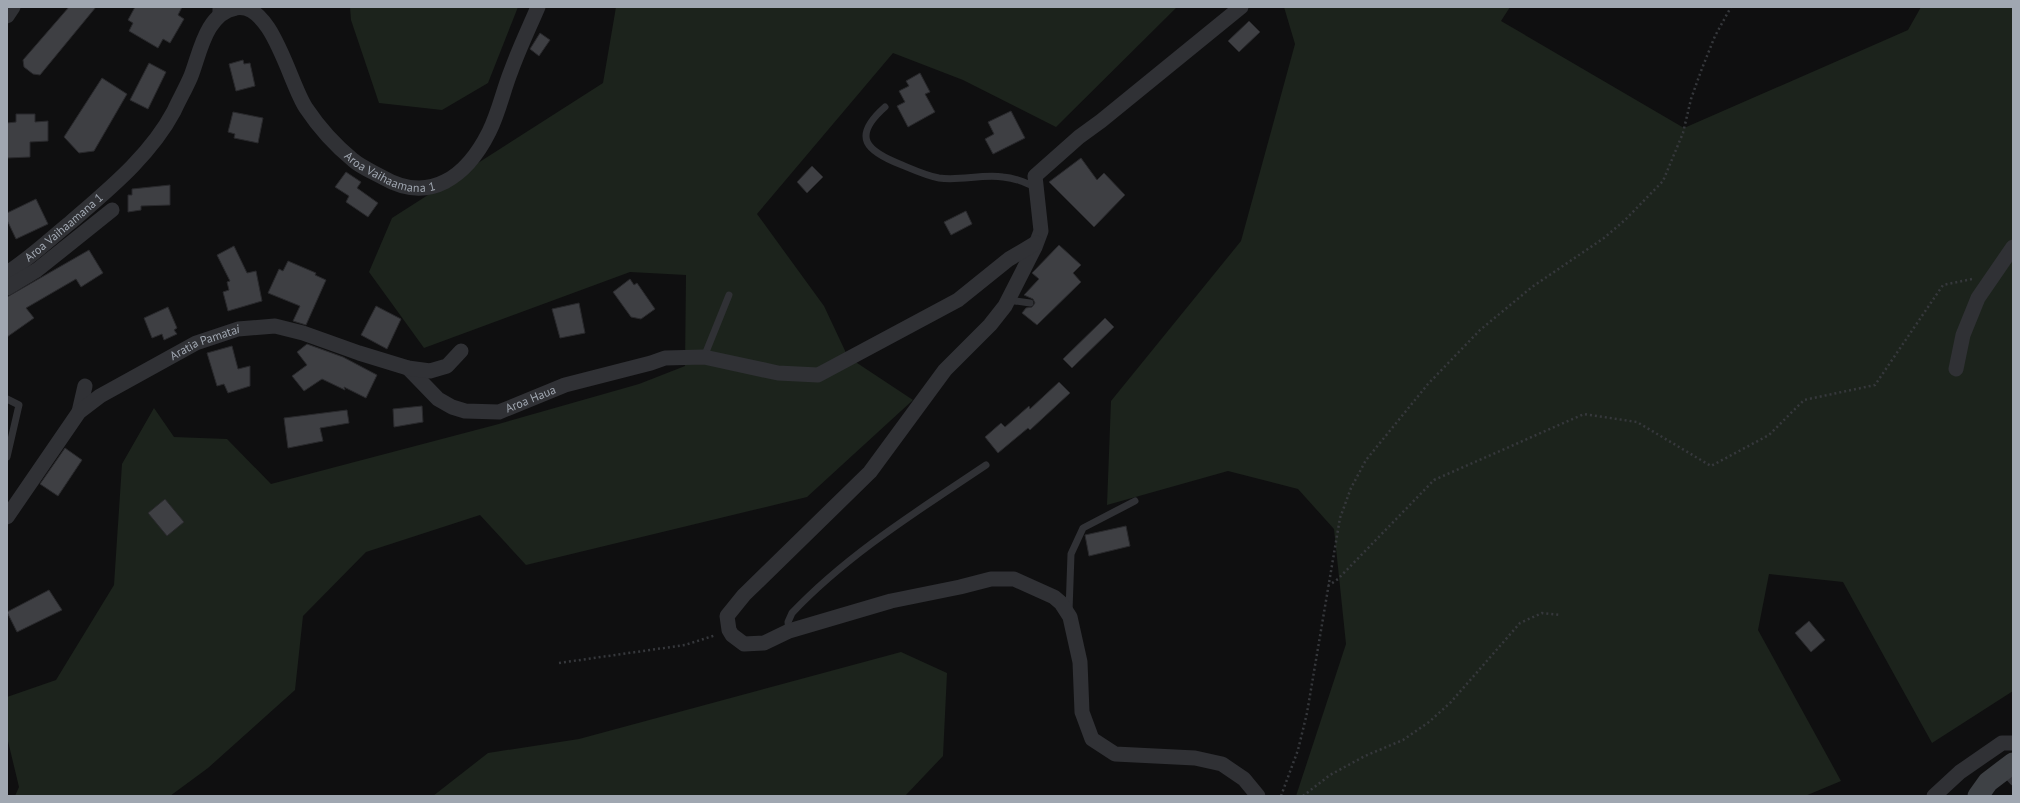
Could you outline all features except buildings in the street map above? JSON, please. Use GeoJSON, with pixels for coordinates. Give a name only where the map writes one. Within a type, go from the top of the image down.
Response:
{"type":"FeatureCollection","features":[{"type":"Feature","properties":{"kind":"main road"},"geometry":{"type":"LineString","coordinates":[[1978,796],[1988,782],[2010,772]]}},
{"type":"Feature","properties":{"kind":"street"},"geometry":{"type":"LineString","coordinates":[[7,16],[13,7]]}},
{"type":"Feature","properties":{"kind":"street","name":"Aroa Vaihaamana 1"},"geometry":{"type":"LineString","coordinates":[[7,273],[35,253],[96,200],[151,146],[172,114],[191,76],[199,48],[216,12],[226,11],[237,7],[249,8],[260,16],[274,38],[305,108],[328,135],[353,160],[395,184],[424,190],[448,182],[469,162],[489,133],[510,72],[538,7]]}},
{"type":"Feature","properties":{"kind":"street"},"geometry":{"type":"LineString","coordinates":[[1241,7],[1045,166],[1035,176],[1041,231],[1008,300],[990,325],[941,375],[870,472],[744,595],[727,616],[729,630],[732,636],[744,644],[764,643],[789,631],[891,601],[991,579],[1014,579],[1039,590],[1061,603],[1069,615],[1080,662],[1082,712],[1092,739],[1115,754],[1195,758],[1222,764],[1244,779],[1258,796]]}},
{"type":"Feature","properties":{"kind":"street","name":"Aroa Vaihaamana 1"},"geometry":{"type":"LineString","coordinates":[[7,288],[37,270],[112,210]]}},
{"type":"Feature","properties":{"kind":"street","name":"Aroa Haua"},"geometry":{"type":"LineString","coordinates":[[408,368],[438,399],[452,407],[465,411],[499,412],[565,385],[665,358],[704,357],[778,373],[818,375],[958,300],[985,280],[1008,259],[1036,243]]}},
{"type":"Feature","properties":{"kind":"street"},"geometry":{"type":"LineString","coordinates":[[1956,369],[1963,335],[1978,298],[2013,247]]}},
{"type":"Feature","properties":{"kind":"street","name":"Aratia Pamatai"},"geometry":{"type":"LineString","coordinates":[[7,517],[79,412],[100,396],[196,343],[238,329],[275,326],[303,333],[359,353],[408,368],[430,371],[447,366],[461,351]]}},
{"type":"Feature","properties":{"kind":"street"},"geometry":{"type":"LineString","coordinates":[[79,412],[86,386]]}},
{"type":"Feature","properties":{"kind":"street"},"geometry":{"type":"LineString","coordinates":[[1934,796],[1960,772],[2002,744],[2013,743]]}},
{"type":"Feature","properties":{"kind":"lane"},"geometry":{"type":"LineString","coordinates":[[885,107],[871,120],[866,129],[866,139],[872,150],[882,157],[921,173],[939,178],[1002,176],[1018,179],[1035,187]]}},
{"type":"Feature","properties":{"kind":"lane"},"geometry":{"type":"LineString","coordinates":[[704,357],[729,295]]}},
{"type":"Feature","properties":{"kind":"lane"},"geometry":{"type":"LineString","coordinates":[[1008,300],[1030,303]]}},
{"type":"Feature","properties":{"kind":"lane"},"geometry":{"type":"LineString","coordinates":[[7,399],[19,406],[7,457]]}},
{"type":"Feature","properties":{"kind":"lane"},"geometry":{"type":"LineString","coordinates":[[789,631],[788,622],[792,613],[834,574],[932,501],[986,465]]}},
{"type":"Feature","properties":{"kind":"lane"},"geometry":{"type":"LineString","coordinates":[[1069,615],[1071,554],[1083,528],[1135,501]]}},
{"type":"Feature","properties":{"kind":"path"},"geometry":{"type":"LineString","coordinates":[[1281,796],[1298,750],[1307,713],[1327,587],[1340,518],[1351,488],[1366,460],[1428,384],[1480,330],[1532,287],[1604,238],[1625,220],[1663,181],[1684,133],[1691,99],[1712,43],[1731,7]]}},
{"type":"Feature","properties":{"kind":"path"},"geometry":{"type":"LineString","coordinates":[[1327,587],[1338,579],[1434,480],[1584,414],[1638,422],[1711,466],[1769,435],[1804,400],[1875,385],[1943,285],[1994,275]]}},
{"type":"Feature","properties":{"kind":"path"},"geometry":{"type":"LineString","coordinates":[[1303,796],[1330,775],[1365,756],[1403,740],[1429,722],[1451,702],[1520,622],[1542,613],[1560,615]]}},
{"type":"Feature","properties":{"kind":"path"},"geometry":{"type":"LineString","coordinates":[[559,662],[685,645],[729,630]]}},
{"type":"Feature","properties":{"kind":"shaded area"},"geometry":{"type":"Polygon","coordinates":[[[350,7],[518,7],[488,83],[442,110],[379,103],[351,20],[350,7]]]}},
{"type":"Feature","properties":{"kind":"shaded area"},"geometry":{"type":"Polygon","coordinates":[[[616,7],[1177,7],[1056,127],[963,80],[893,53],[757,214],[824,306],[848,357],[913,400],[807,497],[526,565],[480,515],[366,552],[303,616],[295,690],[208,768],[170,796],[15,796],[19,787],[7,737],[7,697],[56,680],[114,585],[122,464],[154,408],[174,437],[227,439],[271,484],[495,425],[639,384],[685,366],[686,275],[630,272],[424,348],[369,272],[392,218],[603,83],[616,7]]]}},
{"type":"Feature","properties":{"kind":"shaded area"},"geometry":{"type":"Polygon","coordinates":[[[1284,7],[1510,7],[1501,21],[1684,128],[1908,30],[1921,7],[2013,7],[2013,691],[1932,743],[1843,582],[1769,574],[1758,630],[1841,781],[1805,796],[1296,796],[1346,644],[1334,529],[1298,489],[1228,471],[1107,505],[1111,401],[1241,241],[1295,44],[1284,7]]]}},
{"type":"Feature","properties":{"kind":"shaded area"},"geometry":{"type":"Polygon","coordinates":[[[901,652],[947,673],[943,756],[905,796],[433,796],[488,753],[579,739],[901,652]]]}}]}
